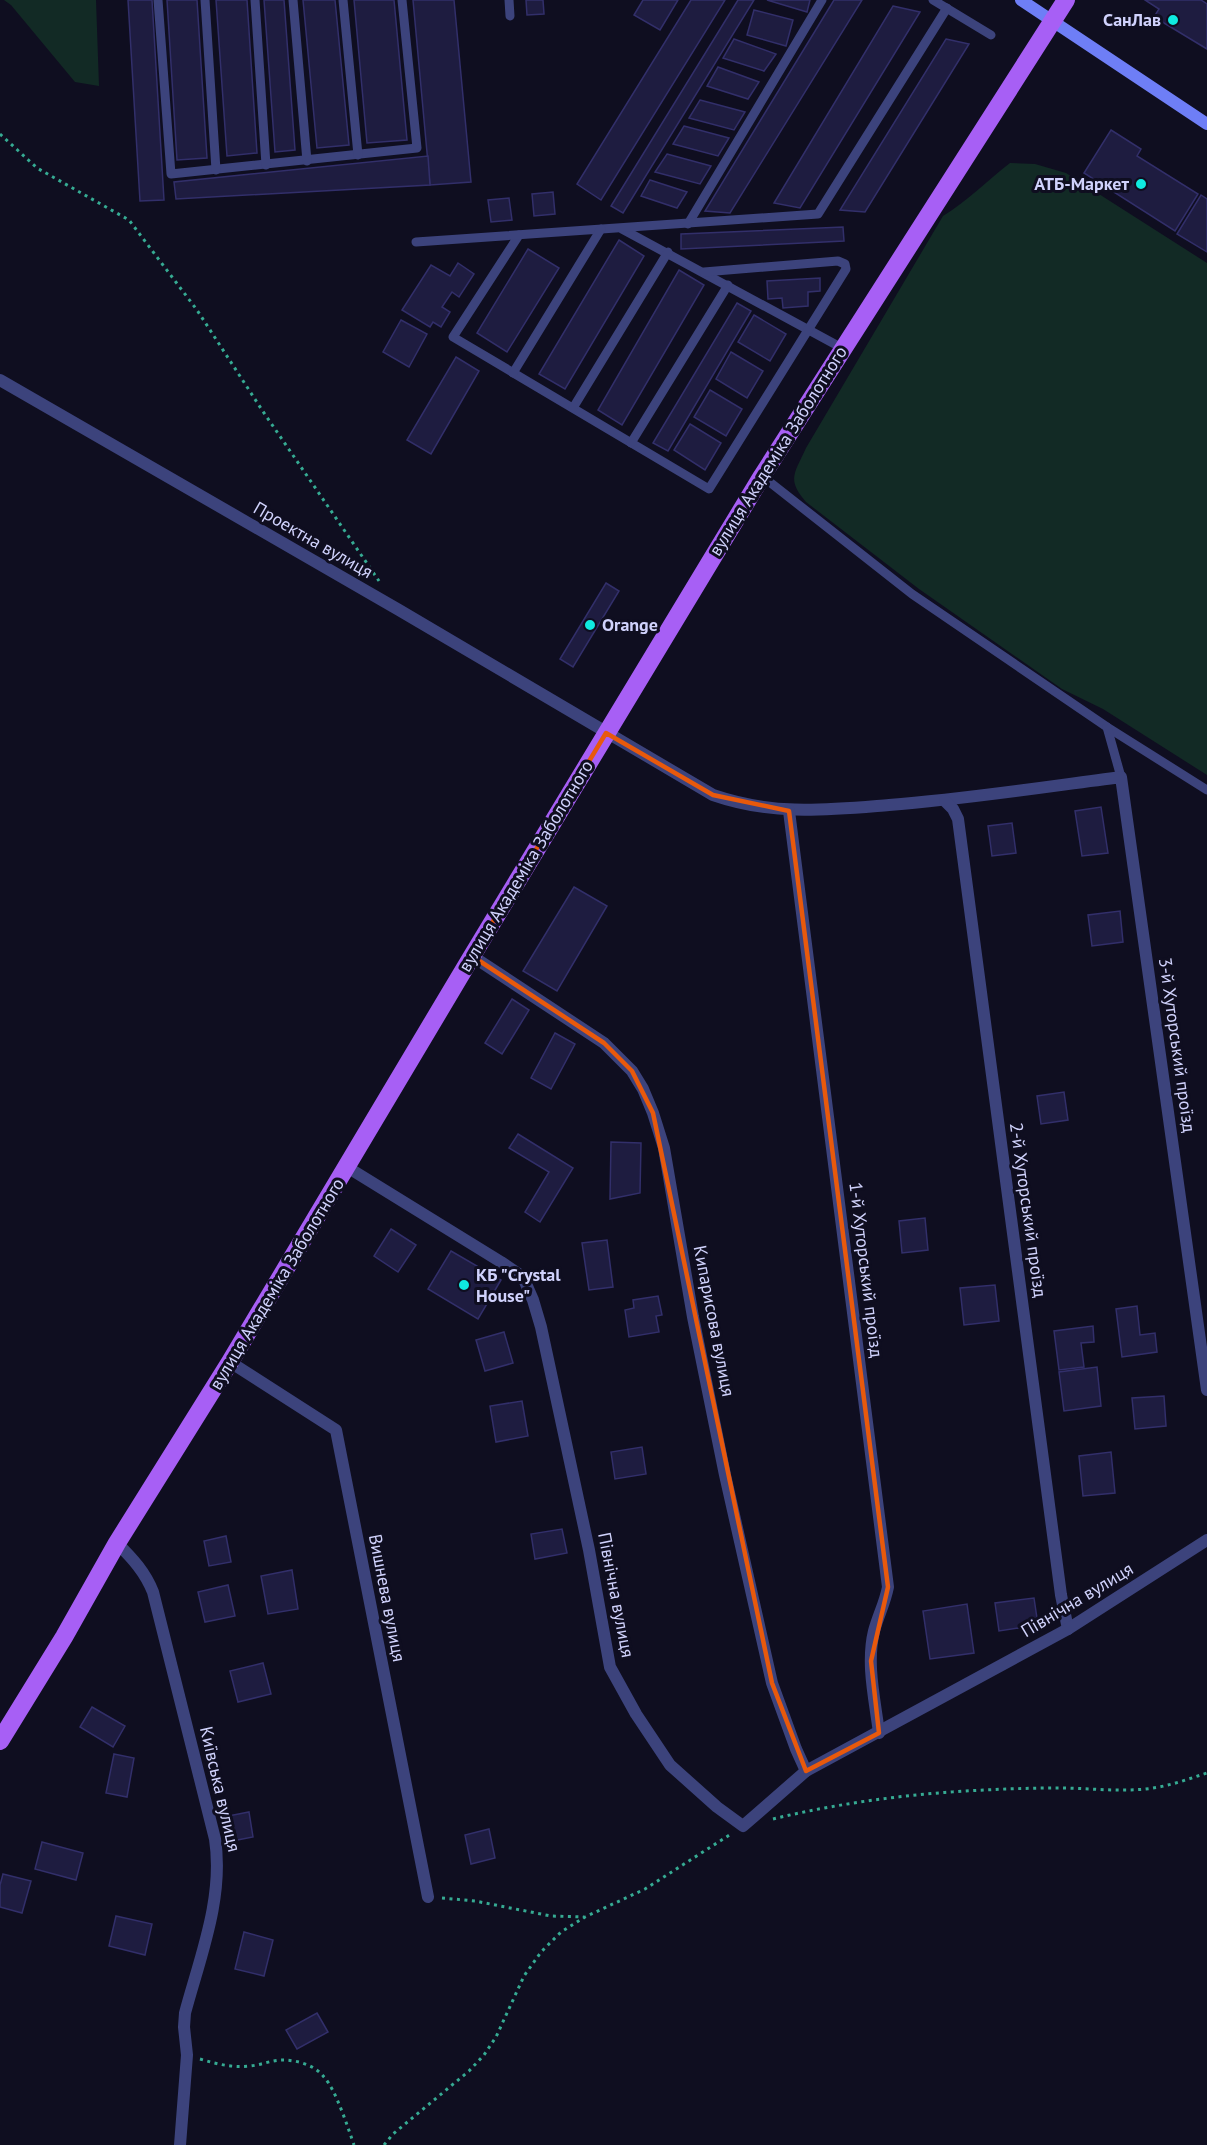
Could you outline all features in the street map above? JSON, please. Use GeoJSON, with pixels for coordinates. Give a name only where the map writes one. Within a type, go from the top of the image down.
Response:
{"type":"FeatureCollection","features":[{"type":"Feature","properties":{"kind":"main road","name":"вулиця Академіка Заболотного"},"geometry":{"type":"LineString","coordinates":[[1,1737],[64,1637],[117,1543],[230,1362],[762,476],[1066,0]]}},
{"type":"Feature","properties":{"kind":"street"},"geometry":{"type":"LineString","coordinates":[[1021,0],[1207,124]]}},
{"type":"Feature","properties":{"kind":"street","name":"Проектна вулиця"},"geometry":{"type":"LineString","coordinates":[[0,380],[389,604],[713,795],[750,806],[789,811],[945,801],[1121,777]]}},
{"type":"Feature","properties":{"kind":"street","name":"3-й Хуторський проїзд"},"geometry":{"type":"LineString","coordinates":[[1121,777],[1207,1389]]}},
{"type":"Feature","properties":{"kind":"street","name":"2-й Хуторський проїзд"},"geometry":{"type":"LineString","coordinates":[[945,801],[953,809],[958,819],[1061,1595],[1068,1629]]}},
{"type":"Feature","properties":{"kind":"street","name":"1-й Хуторський проїзд"},"geometry":{"type":"LineString","coordinates":[[789,811],[888,1587],[885,1603],[874,1632],[871,1661],[879,1733]]}},
{"type":"Feature","properties":{"kind":"street","name":"Кипарисова вулиця"},"geometry":{"type":"LineString","coordinates":[[472,956],[604,1043],[632,1071],[653,1113],[664,1148],[693,1317],[725,1475],[772,1683],[806,1771]]}},
{"type":"Feature","properties":{"kind":"street","name":"Північна вулиця"},"geometry":{"type":"LineString","coordinates":[[347,1167],[523,1277],[541,1327],[589,1550],[610,1667],[636,1714],[670,1765],[717,1807],[743,1826],[806,1771],[1068,1629],[1207,1540]]}},
{"type":"Feature","properties":{"kind":"street","name":"Вишнева вулиця"},"geometry":{"type":"LineString","coordinates":[[230,1362],[336,1430],[428,1897]]}},
{"type":"Feature","properties":{"kind":"street","name":"Київська вулиця"},"geometry":{"type":"LineString","coordinates":[[117,1543],[138,1564],[153,1592],[218,1858],[215,1899],[185,2013],[187,2055],[180,2145]]}},
{"type":"Feature","properties":{"kind":"lane"},"geometry":{"type":"LineString","coordinates":[[158,0],[171,174],[417,148],[402,0]]}},
{"type":"Feature","properties":{"kind":"lane"},"geometry":{"type":"LineString","coordinates":[[205,0],[216,170]]}},
{"type":"Feature","properties":{"kind":"lane"},"geometry":{"type":"LineString","coordinates":[[255,0],[266,165]]}},
{"type":"Feature","properties":{"kind":"lane"},"geometry":{"type":"LineString","coordinates":[[293,0],[307,161]]}},
{"type":"Feature","properties":{"kind":"lane"},"geometry":{"type":"LineString","coordinates":[[344,0],[358,155]]}},
{"type":"Feature","properties":{"kind":"lane"},"geometry":{"type":"LineString","coordinates":[[509,0],[510,16]]}},
{"type":"Feature","properties":{"kind":"lane"},"geometry":{"type":"LineString","coordinates":[[688,224],[822,0]]}},
{"type":"Feature","properties":{"kind":"lane"},"geometry":{"type":"LineString","coordinates":[[933,0],[991,35]]}},
{"type":"Feature","properties":{"kind":"lane"},"geometry":{"type":"LineString","coordinates":[[416,242],[818,214],[947,8]]}},
{"type":"Feature","properties":{"kind":"lane"},"geometry":{"type":"LineString","coordinates":[[621,228],[842,348]]}},
{"type":"Feature","properties":{"kind":"lane"},"geometry":{"type":"LineString","coordinates":[[513,373],[601,229]]}},
{"type":"Feature","properties":{"kind":"lane"},"geometry":{"type":"LineString","coordinates":[[519,235],[453,337],[708,489],[846,267],[843,262],[838,261],[704,272]]}},
{"type":"Feature","properties":{"kind":"lane"},"geometry":{"type":"LineString","coordinates":[[573,408],[668,252]]}},
{"type":"Feature","properties":{"kind":"lane"},"geometry":{"type":"LineString","coordinates":[[631,443],[728,285]]}},
{"type":"Feature","properties":{"kind":"lane"},"geometry":{"type":"LineString","coordinates":[[762,476],[912,594],[1107,727],[1207,790]]}},
{"type":"Feature","properties":{"kind":"lane"},"geometry":{"type":"LineString","coordinates":[[1107,727],[1121,777]]}},
{"type":"Feature","properties":{"kind":"path"},"geometry":{"type":"LineString","coordinates":[[0,134],[37,168],[129,220],[197,310],[379,581]]}},
{"type":"Feature","properties":{"kind":"path"},"geometry":{"type":"LineString","coordinates":[[384,2145],[393,2134],[469,2071],[484,2055],[496,2037],[524,1976],[541,1952],[561,1932],[585,1917],[645,1889],[743,1826],[817,1809],[908,1796],[1049,1788],[1130,1789],[1167,1786],[1207,1773]]}},
{"type":"Feature","properties":{"kind":"path"},"geometry":{"type":"LineString","coordinates":[[428,1897],[475,1900],[550,1916],[585,1917]]}},
{"type":"Feature","properties":{"kind":"path"},"geometry":{"type":"LineString","coordinates":[[187,2055],[231,2066],[250,2066],[282,2060],[300,2062],[314,2068],[325,2077],[346,2120],[354,2145]]}},
{"type":"Feature","properties":{"kind":"highlighted area"},"geometry":{"type":"Polygon","coordinates":[[[606,733],[713,795],[789,811],[888,1587],[871,1661],[879,1733],[806,1771],[772,1683],[653,1113],[632,1071],[604,1043],[472,956],[606,733]]]}},
{"type":"Feature","properties":{"kind":"green space"},"geometry":{"type":"Polygon","coordinates":[[[4,0],[96,0],[99,86],[75,82],[11,5],[4,0]]]}},
{"type":"Feature","properties":{"kind":"green space"},"geometry":{"type":"Polygon","coordinates":[[[1010,163],[1035,164],[1066,173],[1207,263],[1207,775],[1103,709],[1062,689],[919,589],[806,502],[794,481],[796,470],[806,448],[943,216],[1010,163]]]}},
{"type":"Feature","properties":{"kind":"building"},"geometry":{"type":"Polygon","coordinates":[[[128,0],[152,0],[164,200],[140,201],[128,0]]]}},
{"type":"Feature","properties":{"kind":"building"},"geometry":{"type":"Polygon","coordinates":[[[167,0],[197,0],[207,158],[177,160],[167,0]]]}},
{"type":"Feature","properties":{"kind":"building"},"geometry":{"type":"Polygon","coordinates":[[[216,0],[247,0],[257,153],[227,156],[216,0]]]}},
{"type":"Feature","properties":{"kind":"building"},"geometry":{"type":"Polygon","coordinates":[[[264,0],[284,0],[295,150],[275,152],[264,0]]]}},
{"type":"Feature","properties":{"kind":"building"},"geometry":{"type":"Polygon","coordinates":[[[303,0],[335,0],[349,145],[317,148],[303,0]]]}},
{"type":"Feature","properties":{"kind":"building"},"geometry":{"type":"Polygon","coordinates":[[[354,0],[394,0],[407,140],[367,143],[354,0]]]}},
{"type":"Feature","properties":{"kind":"building"},"geometry":{"type":"Polygon","coordinates":[[[413,0],[454,0],[471,182],[430,185],[413,0]]]}},
{"type":"Feature","properties":{"kind":"building"},"geometry":{"type":"Polygon","coordinates":[[[526,0],[543,0],[544,14],[527,15],[526,0]]]}},
{"type":"Feature","properties":{"kind":"building"},"geometry":{"type":"Polygon","coordinates":[[[643,0],[678,0],[660,30],[634,15],[643,0]]]}},
{"type":"Feature","properties":{"kind":"building"},"geometry":{"type":"Polygon","coordinates":[[[691,0],[725,0],[601,200],[577,184],[691,0]]]}},
{"type":"Feature","properties":{"kind":"building"},"geometry":{"type":"Polygon","coordinates":[[[738,0],[754,0],[623,213],[611,206],[738,0]]]}},
{"type":"Feature","properties":{"kind":"building"},"geometry":{"type":"Polygon","coordinates":[[[767,0],[810,0],[807,12],[767,0]]]}},
{"type":"Feature","properties":{"kind":"building"},"geometry":{"type":"Polygon","coordinates":[[[834,0],[862,0],[730,213],[705,211],[834,0]]]}},
{"type":"Feature","properties":{"kind":"building"},"geometry":{"type":"Polygon","coordinates":[[[1145,0],[1201,0],[1207,4],[1207,49],[1154,17],[1159,9],[1145,0]]]}},
{"type":"Feature","properties":{"kind":"building"},"geometry":{"type":"Polygon","coordinates":[[[893,6],[920,12],[800,208],[774,203],[893,6]]]}},
{"type":"Feature","properties":{"kind":"building"},"geometry":{"type":"Polygon","coordinates":[[[754,10],[793,20],[786,46],[747,35],[754,10]]]}},
{"type":"Feature","properties":{"kind":"building"},"geometry":{"type":"Polygon","coordinates":[[[734,39],[776,54],[764,71],[723,58],[734,39]]]}},
{"type":"Feature","properties":{"kind":"building"},"geometry":{"type":"Polygon","coordinates":[[[946,39],[969,44],[865,212],[840,210],[946,39]]]}},
{"type":"Feature","properties":{"kind":"building"},"geometry":{"type":"Polygon","coordinates":[[[718,67],[759,82],[748,99],[707,86],[718,67]]]}},
{"type":"Feature","properties":{"kind":"building"},"geometry":{"type":"Polygon","coordinates":[[[700,100],[745,112],[734,130],[689,118],[700,100]]]}},
{"type":"Feature","properties":{"kind":"building"},"geometry":{"type":"Polygon","coordinates":[[[684,126],[729,138],[718,156],[673,144],[684,126]]]}},
{"type":"Feature","properties":{"kind":"building","name":"АТБ-Маркет"},"geometry":{"type":"Polygon","coordinates":[[[1111,130],[1141,149],[1137,156],[1198,194],[1175,231],[1084,173],[1111,130]]]}},
{"type":"Feature","properties":{"kind":"building"},"geometry":{"type":"Polygon","coordinates":[[[667,154],[711,166],[700,184],[655,172],[667,154]]]}},
{"type":"Feature","properties":{"kind":"building"},"geometry":{"type":"Polygon","coordinates":[[[428,156],[430,185],[176,199],[174,182],[428,156]]]}},
{"type":"Feature","properties":{"kind":"building"},"geometry":{"type":"Polygon","coordinates":[[[650,180],[687,192],[677,208],[641,196],[650,180]]]}},
{"type":"Feature","properties":{"kind":"building"},"geometry":{"type":"Polygon","coordinates":[[[553,192],[555,214],[534,216],[532,194],[553,192]]]}},
{"type":"Feature","properties":{"kind":"building"},"geometry":{"type":"Polygon","coordinates":[[[1201,195],[1207,199],[1207,252],[1177,234],[1201,195]]]}},
{"type":"Feature","properties":{"kind":"building"},"geometry":{"type":"Polygon","coordinates":[[[509,198],[512,220],[491,222],[488,200],[509,198]]]}},
{"type":"Feature","properties":{"kind":"building"},"geometry":{"type":"Polygon","coordinates":[[[843,227],[844,241],[681,249],[681,234],[843,227]]]}},
{"type":"Feature","properties":{"kind":"building"},"geometry":{"type":"Polygon","coordinates":[[[619,240],[644,256],[565,389],[539,374],[619,240]]]}},
{"type":"Feature","properties":{"kind":"building"},"geometry":{"type":"Polygon","coordinates":[[[528,249],[559,268],[507,352],[477,333],[528,249]]]}},
{"type":"Feature","properties":{"kind":"building"},"geometry":{"type":"Polygon","coordinates":[[[458,263],[474,274],[459,297],[452,292],[442,307],[450,312],[441,327],[433,322],[430,327],[402,310],[431,265],[450,276],[458,263]]]}},
{"type":"Feature","properties":{"kind":"building"},"geometry":{"type":"Polygon","coordinates":[[[679,270],[704,285],[622,425],[598,410],[679,270]]]}},
{"type":"Feature","properties":{"kind":"building"},"geometry":{"type":"Polygon","coordinates":[[[820,278],[820,291],[808,292],[808,306],[783,308],[782,298],[768,299],[767,281],[820,278]]]}},
{"type":"Feature","properties":{"kind":"building"},"geometry":{"type":"Polygon","coordinates":[[[737,303],[751,311],[668,451],[653,443],[737,303]]]}},
{"type":"Feature","properties":{"kind":"building"},"geometry":{"type":"Polygon","coordinates":[[[754,315],[786,334],[770,361],[738,342],[754,315]]]}},
{"type":"Feature","properties":{"kind":"building"},"geometry":{"type":"Polygon","coordinates":[[[401,320],[427,334],[409,367],[383,352],[401,320]]]}},
{"type":"Feature","properties":{"kind":"building"},"geometry":{"type":"Polygon","coordinates":[[[731,352],[763,371],[747,398],[716,379],[731,352]]]}},
{"type":"Feature","properties":{"kind":"building"},"geometry":{"type":"Polygon","coordinates":[[[456,357],[479,371],[431,454],[407,440],[456,357]]]}},
{"type":"Feature","properties":{"kind":"building"},"geometry":{"type":"Polygon","coordinates":[[[710,390],[742,409],[726,436],[694,417],[710,390]]]}},
{"type":"Feature","properties":{"kind":"building"},"geometry":{"type":"Polygon","coordinates":[[[690,424],[721,443],[705,470],[674,450],[690,424]]]}},
{"type":"Feature","properties":{"kind":"building","name":"Orange"},"geometry":{"type":"Polygon","coordinates":[[[606,583],[619,591],[573,667],[560,659],[606,583]]]}},
{"type":"Feature","properties":{"kind":"building"},"geometry":{"type":"Polygon","coordinates":[[[1101,807],[1108,853],[1082,856],[1075,811],[1101,807]]]}},
{"type":"Feature","properties":{"kind":"building"},"geometry":{"type":"Polygon","coordinates":[[[1012,823],[1016,853],[992,856],[988,826],[1012,823]]]}},
{"type":"Feature","properties":{"kind":"building"},"geometry":{"type":"Polygon","coordinates":[[[574,887],[607,906],[557,991],[523,971],[574,887]]]}},
{"type":"Feature","properties":{"kind":"building"},"geometry":{"type":"Polygon","coordinates":[[[1120,911],[1123,942],[1092,946],[1088,915],[1120,911]]]}},
{"type":"Feature","properties":{"kind":"building"},"geometry":{"type":"Polygon","coordinates":[[[512,999],[529,1010],[502,1054],[485,1043],[512,999]]]}},
{"type":"Feature","properties":{"kind":"building"},"geometry":{"type":"Polygon","coordinates":[[[555,1033],[575,1044],[551,1089],[531,1078],[555,1033]]]}},
{"type":"Feature","properties":{"kind":"building"},"geometry":{"type":"Polygon","coordinates":[[[1064,1092],[1068,1120],[1041,1124],[1037,1096],[1064,1092]]]}},
{"type":"Feature","properties":{"kind":"building"},"geometry":{"type":"Polygon","coordinates":[[[518,1134],[573,1168],[540,1222],[525,1212],[549,1172],[509,1148],[518,1134]]]}},
{"type":"Feature","properties":{"kind":"building"},"geometry":{"type":"Polygon","coordinates":[[[611,1142],[641,1143],[640,1193],[610,1199],[611,1142]]]}},
{"type":"Feature","properties":{"kind":"building"},"geometry":{"type":"Polygon","coordinates":[[[925,1218],[928,1250],[902,1253],[899,1221],[925,1218]]]}},
{"type":"Feature","properties":{"kind":"building"},"geometry":{"type":"Polygon","coordinates":[[[391,1229],[416,1245],[398,1272],[374,1256],[391,1229]]]}},
{"type":"Feature","properties":{"kind":"building"},"geometry":{"type":"Polygon","coordinates":[[[607,1240],[613,1287],[589,1290],[582,1243],[607,1240]]]}},
{"type":"Feature","properties":{"kind":"building","name":"КБ \"Crystal House\""},"geometry":{"type":"Polygon","coordinates":[[[451,1251],[501,1280],[478,1319],[428,1289],[451,1251]]]}},
{"type":"Feature","properties":{"kind":"building"},"geometry":{"type":"Polygon","coordinates":[[[995,1285],[999,1321],[964,1325],[960,1288],[995,1285]]]}},
{"type":"Feature","properties":{"kind":"building"},"geometry":{"type":"Polygon","coordinates":[[[658,1296],[662,1315],[656,1316],[659,1332],[629,1337],[625,1310],[634,1308],[633,1300],[658,1296]]]}},
{"type":"Feature","properties":{"kind":"building"},"geometry":{"type":"Polygon","coordinates":[[[1137,1306],[1140,1335],[1155,1333],[1157,1352],[1122,1357],[1116,1309],[1137,1306]]]}},
{"type":"Feature","properties":{"kind":"building"},"geometry":{"type":"Polygon","coordinates":[[[1093,1326],[1094,1342],[1081,1343],[1084,1367],[1059,1370],[1054,1331],[1093,1326]]]}},
{"type":"Feature","properties":{"kind":"building"},"geometry":{"type":"Polygon","coordinates":[[[504,1332],[513,1363],[485,1371],[476,1340],[504,1332]]]}},
{"type":"Feature","properties":{"kind":"building"},"geometry":{"type":"Polygon","coordinates":[[[1097,1367],[1101,1406],[1064,1411],[1059,1372],[1097,1367]]]}},
{"type":"Feature","properties":{"kind":"building"},"geometry":{"type":"Polygon","coordinates":[[[1164,1396],[1166,1426],[1135,1429],[1132,1398],[1164,1396]]]}},
{"type":"Feature","properties":{"kind":"building"},"geometry":{"type":"Polygon","coordinates":[[[522,1401],[528,1436],[496,1442],[490,1406],[522,1401]]]}},
{"type":"Feature","properties":{"kind":"building"},"geometry":{"type":"Polygon","coordinates":[[[642,1447],[646,1474],[615,1479],[611,1452],[642,1447]]]}},
{"type":"Feature","properties":{"kind":"building"},"geometry":{"type":"Polygon","coordinates":[[[1111,1452],[1115,1493],[1083,1496],[1079,1456],[1111,1452]]]}},
{"type":"Feature","properties":{"kind":"building"},"geometry":{"type":"Polygon","coordinates":[[[562,1529],[567,1553],[535,1559],[531,1534],[562,1529]]]}},
{"type":"Feature","properties":{"kind":"building"},"geometry":{"type":"Polygon","coordinates":[[[226,1536],[231,1562],[209,1566],[204,1541],[226,1536]]]}},
{"type":"Feature","properties":{"kind":"building"},"geometry":{"type":"Polygon","coordinates":[[[292,1570],[298,1609],[268,1614],[261,1576],[292,1570]]]}},
{"type":"Feature","properties":{"kind":"building"},"geometry":{"type":"Polygon","coordinates":[[[228,1585],[235,1616],[205,1622],[198,1592],[228,1585]]]}},
{"type":"Feature","properties":{"kind":"building"},"geometry":{"type":"Polygon","coordinates":[[[1034,1598],[1038,1625],[999,1631],[995,1603],[1034,1598]]]}},
{"type":"Feature","properties":{"kind":"building"},"geometry":{"type":"Polygon","coordinates":[[[967,1604],[974,1653],[930,1659],[923,1611],[967,1604]]]}},
{"type":"Feature","properties":{"kind":"building"},"geometry":{"type":"Polygon","coordinates":[[[263,1663],[271,1694],[238,1702],[230,1671],[263,1663]]]}},
{"type":"Feature","properties":{"kind":"building"},"geometry":{"type":"Polygon","coordinates":[[[92,1707],[125,1726],[113,1747],[80,1727],[92,1707]]]}},
{"type":"Feature","properties":{"kind":"building"},"geometry":{"type":"Polygon","coordinates":[[[114,1754],[134,1758],[127,1797],[106,1793],[114,1754]]]}},
{"type":"Feature","properties":{"kind":"building"},"geometry":{"type":"Polygon","coordinates":[[[249,1812],[253,1837],[232,1841],[228,1816],[249,1812]]]}},
{"type":"Feature","properties":{"kind":"building"},"geometry":{"type":"Polygon","coordinates":[[[489,1829],[495,1858],[471,1864],[465,1835],[489,1829]]]}},
{"type":"Feature","properties":{"kind":"building"},"geometry":{"type":"Polygon","coordinates":[[[42,1842],[83,1853],[76,1880],[35,1869],[42,1842]]]}},
{"type":"Feature","properties":{"kind":"building"},"geometry":{"type":"Polygon","coordinates":[[[3,1874],[31,1881],[22,1913],[0,1907],[0,1885],[3,1874]]]}},
{"type":"Feature","properties":{"kind":"building"},"geometry":{"type":"Polygon","coordinates":[[[116,1916],[152,1924],[145,1955],[109,1946],[116,1916]]]}},
{"type":"Feature","properties":{"kind":"building"},"geometry":{"type":"Polygon","coordinates":[[[244,1932],[273,1940],[264,1976],[235,1969],[244,1932]]]}},
{"type":"Feature","properties":{"kind":"building"},"geometry":{"type":"Polygon","coordinates":[[[317,2013],[328,2032],[297,2049],[286,2030],[317,2013]]]}},
{"type":"Feature","properties":{"kind":"place","name":"СанЛав"},"geometry":{"type":"Point","coordinates":[1173,20]}},
{"type":"Feature","properties":{"kind":"place","name":"АТБ-Маркет"},"geometry":{"type":"Point","coordinates":[1141,184]}},
{"type":"Feature","properties":{"kind":"place","name":"Orange"},"geometry":{"type":"Point","coordinates":[590,625]}},
{"type":"Feature","properties":{"kind":"place","name":"КБ \"Crystal House\""},"geometry":{"type":"Point","coordinates":[464,1285]}}]}
